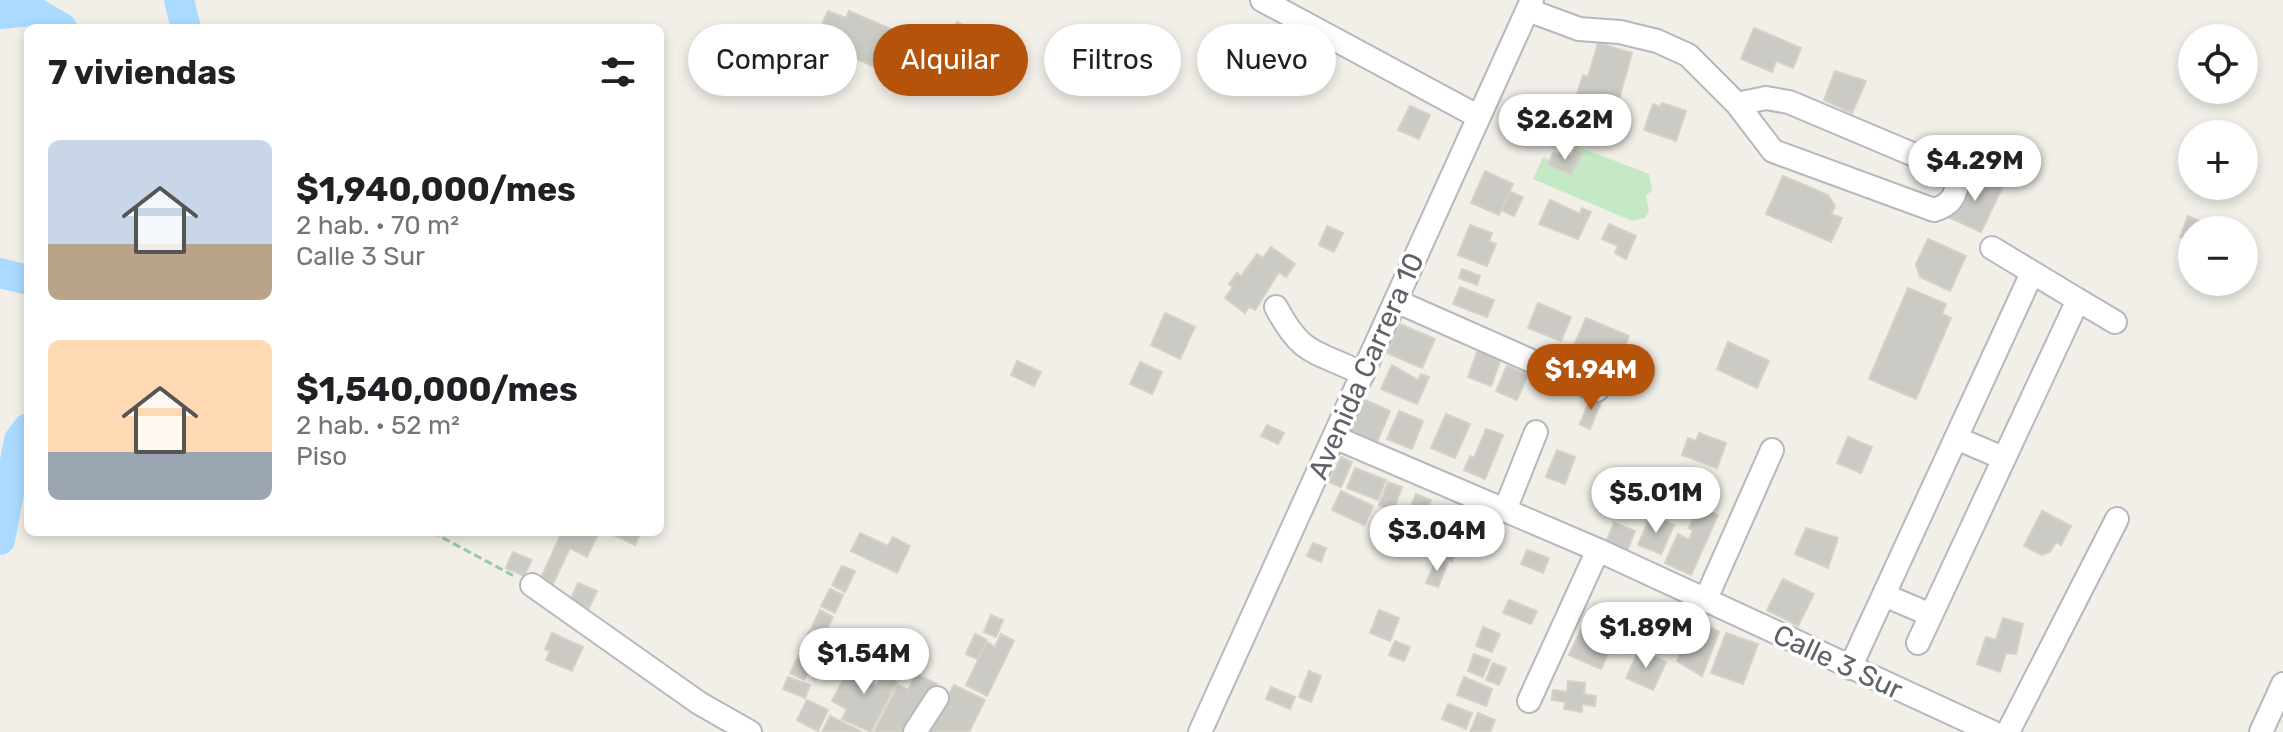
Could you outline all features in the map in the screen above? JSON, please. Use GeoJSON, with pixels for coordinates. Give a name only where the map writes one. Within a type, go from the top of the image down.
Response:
{"type":"FeatureCollection","features":[{"type":"Feature","properties":{"kind":"street"},"geometry":{"type":"LineString","coordinates":[[1262,0],[1479,117]]}},
{"type":"Feature","properties":{"kind":"street"},"geometry":{"type":"LineString","coordinates":[[1530,5],[1579,29],[1620,32],[1657,41],[1688,55],[1737,104],[1773,151],[1934,210],[1947,206],[1955,195],[1958,181],[1950,170],[1789,102],[1766,98],[1737,104]]}},
{"type":"Feature","properties":{"kind":"street","name":"Avenida Carrera 10"},"geometry":{"type":"LineString","coordinates":[[1200,732],[1530,5]]}},
{"type":"Feature","properties":{"kind":"street"},"geometry":{"type":"LineString","coordinates":[[1992,248],[2115,322]]}},
{"type":"Feature","properties":{"kind":"street"},"geometry":{"type":"LineString","coordinates":[[1850,668],[2032,273]]}},
{"type":"Feature","properties":{"kind":"street"},"geometry":{"type":"LineString","coordinates":[[1918,643],[2078,300]]}},
{"type":"Feature","properties":{"kind":"street"},"geometry":{"type":"LineString","coordinates":[[1396,301],[1597,390]]}},
{"type":"Feature","properties":{"kind":"street"},"geometry":{"type":"LineString","coordinates":[[1276,307],[1292,337],[1310,352],[1363,374]]}},
{"type":"Feature","properties":{"kind":"street"},"geometry":{"type":"LineString","coordinates":[[1505,510],[1536,432]]}},
{"type":"Feature","properties":{"kind":"street","name":"Calle 3 Sur"},"geometry":{"type":"LineString","coordinates":[[1334,437],[1598,550],[1992,732]]}},
{"type":"Feature","properties":{"kind":"street"},"geometry":{"type":"LineString","coordinates":[[1956,438],[2003,458]]}},
{"type":"Feature","properties":{"kind":"street"},"geometry":{"type":"LineString","coordinates":[[1705,601],[1772,450]]}},
{"type":"Feature","properties":{"kind":"street"},"geometry":{"type":"LineString","coordinates":[[2008,732],[2117,519]]}},
{"type":"Feature","properties":{"kind":"street"},"geometry":{"type":"LineString","coordinates":[[1529,701],[1598,550]]}},
{"type":"Feature","properties":{"kind":"street"},"geometry":{"type":"LineString","coordinates":[[532,585],[699,703],[750,732]]}},
{"type":"Feature","properties":{"kind":"street"},"geometry":{"type":"LineString","coordinates":[[1884,595],[1931,615]]}},
{"type":"Feature","properties":{"kind":"street"},"geometry":{"type":"LineString","coordinates":[[2261,732],[2283,684]]}},
{"type":"Feature","properties":{"kind":"street"},"geometry":{"type":"LineString","coordinates":[[915,732],[937,698]]}},
{"type":"Feature","properties":{"kind":"path"},"geometry":{"type":"LineString","coordinates":[[440,536],[532,585]]}},
{"type":"Feature","properties":{"kind":"green space"},"geometry":{"type":"Polygon","coordinates":[[[1576,146],[1649,174],[1652,191],[1646,195],[1649,212],[1645,218],[1632,221],[1533,179],[1543,157],[1550,160],[1549,165],[1571,174],[1582,154],[1575,150],[1576,146]]]}},
{"type":"Feature","properties":{"kind":"building"},"geometry":{"type":"Polygon","coordinates":[[[828,11],[846,18],[849,11],[879,24],[873,24],[873,66],[857,59],[857,24],[822,24],[828,11]]]}},
{"type":"Feature","properties":{"kind":"building"},"geometry":{"type":"Polygon","coordinates":[[[1754,28],[1801,48],[1793,68],[1776,61],[1772,72],[1741,59],[1754,28]]]}},
{"type":"Feature","properties":{"kind":"building"},"geometry":{"type":"Polygon","coordinates":[[[1598,43],[1632,53],[1619,99],[1602,94],[1600,101],[1577,94],[1583,75],[1588,77],[1598,43]]]}},
{"type":"Feature","properties":{"kind":"building"},"geometry":{"type":"Polygon","coordinates":[[[1835,71],[1866,81],[1852,113],[1824,100],[1835,71]]]}},
{"type":"Feature","properties":{"kind":"building"},"geometry":{"type":"Polygon","coordinates":[[[1662,103],[1686,111],[1676,141],[1644,130],[1653,104],[1660,107],[1662,103]]]}},
{"type":"Feature","properties":{"kind":"building"},"geometry":{"type":"Polygon","coordinates":[[[1410,106],[1430,115],[1419,139],[1398,130],[1410,106]]]}},
{"type":"Feature","properties":{"kind":"building"},"geometry":{"type":"Polygon","coordinates":[[[1575,150],[1582,153],[1571,174],[1548,165],[1553,153],[1571,156],[1575,150]]]}},
{"type":"Feature","properties":{"kind":"building"},"geometry":{"type":"Polygon","coordinates":[[[2003,164],[2015,169],[2008,183],[1997,178],[2003,164]]]}},
{"type":"Feature","properties":{"kind":"building"},"geometry":{"type":"Polygon","coordinates":[[[1485,171],[1513,184],[1499,215],[1471,203],[1485,171]]]}},
{"type":"Feature","properties":{"kind":"building"},"geometry":{"type":"Polygon","coordinates":[[[1783,176],[1828,195],[1835,206],[1831,214],[1842,218],[1831,242],[1766,214],[1783,176]]]}},
{"type":"Feature","properties":{"kind":"building"},"geometry":{"type":"Polygon","coordinates":[[[1966,177],[1984,185],[1989,180],[2003,186],[1981,232],[1948,217],[1966,177]]]}},
{"type":"Feature","properties":{"kind":"building"},"geometry":{"type":"Polygon","coordinates":[[[1510,192],[1523,197],[1514,216],[1501,210],[1510,192]]]}},
{"type":"Feature","properties":{"kind":"building"},"geometry":{"type":"Polygon","coordinates":[[[1550,200],[1580,214],[1582,208],[1591,212],[1578,239],[1539,224],[1550,200]]]}},
{"type":"Feature","properties":{"kind":"building"},"geometry":{"type":"Polygon","coordinates":[[[1609,224],[1636,236],[1626,259],[1615,253],[1618,246],[1602,239],[1609,224]]]}},
{"type":"Feature","properties":{"kind":"building"},"geometry":{"type":"Polygon","coordinates":[[[1470,225],[1492,233],[1489,241],[1496,244],[1487,266],[1458,255],[1470,225]]]}},
{"type":"Feature","properties":{"kind":"building"},"geometry":{"type":"Polygon","coordinates":[[[1327,226],[1343,233],[1334,252],[1319,245],[1327,226]]]}},
{"type":"Feature","properties":{"kind":"building"},"geometry":{"type":"Polygon","coordinates":[[[1928,239],[1966,256],[1950,291],[1920,277],[1916,264],[1928,239]]]}},
{"type":"Feature","properties":{"kind":"building"},"geometry":{"type":"Polygon","coordinates":[[[1271,247],[1295,264],[1286,277],[1279,272],[1255,310],[1249,306],[1245,313],[1225,298],[1233,287],[1229,284],[1237,273],[1241,276],[1257,254],[1263,258],[1271,247]]]}},
{"type":"Feature","properties":{"kind":"building"},"geometry":{"type":"Polygon","coordinates":[[[1462,269],[1480,276],[1477,285],[1459,278],[1462,269]]]}},
{"type":"Feature","properties":{"kind":"building"},"geometry":{"type":"Polygon","coordinates":[[[1460,287],[1494,300],[1487,317],[1453,304],[1460,287]]]}},
{"type":"Feature","properties":{"kind":"building"},"geometry":{"type":"Polygon","coordinates":[[[1908,288],[1946,304],[1942,314],[1951,318],[1916,399],[1869,379],[1908,288]]]}},
{"type":"Feature","properties":{"kind":"building"},"geometry":{"type":"Polygon","coordinates":[[[1538,303],[1571,317],[1561,341],[1528,328],[1538,303]]]}},
{"type":"Feature","properties":{"kind":"building"},"geometry":{"type":"Polygon","coordinates":[[[1165,313],[1195,327],[1180,359],[1151,345],[1165,313]]]}},
{"type":"Feature","properties":{"kind":"building"},"geometry":{"type":"Polygon","coordinates":[[[1586,318],[1629,336],[1619,361],[1575,343],[1586,318]]]}},
{"type":"Feature","properties":{"kind":"building"},"geometry":{"type":"Polygon","coordinates":[[[1400,324],[1435,339],[1422,368],[1387,353],[1400,324]]]}},
{"type":"Feature","properties":{"kind":"building"},"geometry":{"type":"Polygon","coordinates":[[[1728,342],[1769,361],[1757,388],[1717,369],[1728,342]]]}},
{"type":"Feature","properties":{"kind":"building"},"geometry":{"type":"Polygon","coordinates":[[[1479,347],[1502,356],[1491,386],[1468,377],[1479,347]]]}},
{"type":"Feature","properties":{"kind":"building"},"geometry":{"type":"Polygon","coordinates":[[[1017,361],[1041,372],[1034,386],[1011,375],[1017,361]]]}},
{"type":"Feature","properties":{"kind":"building"},"geometry":{"type":"Polygon","coordinates":[[[1140,362],[1162,372],[1152,394],[1130,384],[1140,362]]]}},
{"type":"Feature","properties":{"kind":"building"},"geometry":{"type":"Polygon","coordinates":[[[1392,365],[1418,380],[1421,374],[1429,377],[1417,404],[1381,389],[1392,365]]]}},
{"type":"Feature","properties":{"kind":"building"},"geometry":{"type":"Polygon","coordinates":[[[1507,366],[1528,375],[1517,400],[1496,391],[1507,366]]]}},
{"type":"Feature","properties":{"kind":"building"},"geometry":{"type":"Polygon","coordinates":[[[1592,395],[1602,399],[1590,429],[1580,424],[1592,395]]]}},
{"type":"Feature","properties":{"kind":"building"},"geometry":{"type":"Polygon","coordinates":[[[1363,399],[1390,411],[1377,442],[1349,431],[1363,399]]]}},
{"type":"Feature","properties":{"kind":"building"},"geometry":{"type":"Polygon","coordinates":[[[1399,411],[1423,421],[1412,449],[1387,439],[1399,411]]]}},
{"type":"Feature","properties":{"kind":"building"},"geometry":{"type":"Polygon","coordinates":[[[1446,414],[1470,424],[1455,458],[1431,448],[1446,414]]]}},
{"type":"Feature","properties":{"kind":"building"},"geometry":{"type":"Polygon","coordinates":[[[1267,425],[1284,433],[1278,444],[1261,436],[1267,425]]]}},
{"type":"Feature","properties":{"kind":"building"},"geometry":{"type":"Polygon","coordinates":[[[1486,429],[1503,435],[1485,479],[1464,470],[1470,456],[1474,458],[1486,429]]]}},
{"type":"Feature","properties":{"kind":"building"},"geometry":{"type":"Polygon","coordinates":[[[1699,433],[1726,443],[1717,468],[1682,455],[1688,438],[1696,441],[1699,433]]]}},
{"type":"Feature","properties":{"kind":"building"},"geometry":{"type":"Polygon","coordinates":[[[1848,437],[1872,447],[1861,473],[1837,463],[1848,437]]]}},
{"type":"Feature","properties":{"kind":"building"},"geometry":{"type":"Polygon","coordinates":[[[1557,450],[1575,457],[1565,484],[1546,477],[1557,450]]]}},
{"type":"Feature","properties":{"kind":"building"},"geometry":{"type":"Polygon","coordinates":[[[1341,457],[1352,462],[1341,487],[1329,482],[1341,457]]]}},
{"type":"Feature","properties":{"kind":"building"},"geometry":{"type":"Polygon","coordinates":[[[1355,468],[1386,480],[1378,500],[1347,488],[1355,468]]]}},
{"type":"Feature","properties":{"kind":"building"},"geometry":{"type":"Polygon","coordinates":[[[1388,482],[1402,487],[1393,511],[1379,505],[1388,482]]]}},
{"type":"Feature","properties":{"kind":"building"},"geometry":{"type":"Polygon","coordinates":[[[1341,491],[1373,506],[1364,525],[1332,510],[1341,491]]]}},
{"type":"Feature","properties":{"kind":"building"},"geometry":{"type":"Polygon","coordinates":[[[1416,494],[1431,500],[1417,535],[1402,529],[1416,494]]]}},
{"type":"Feature","properties":{"kind":"building"},"geometry":{"type":"Polygon","coordinates":[[[1699,506],[1718,515],[1691,575],[1665,563],[1678,534],[1689,540],[1693,530],[1689,528],[1699,506]]]}},
{"type":"Feature","properties":{"kind":"building"},"geometry":{"type":"Polygon","coordinates":[[[2042,511],[2071,526],[2061,545],[2056,542],[2050,552],[2042,555],[2024,546],[2042,511]]]}},
{"type":"Feature","properties":{"kind":"building"},"geometry":{"type":"Polygon","coordinates":[[[1651,515],[1674,525],[1661,554],[1638,545],[1651,515]]]}},
{"type":"Feature","properties":{"kind":"building"},"geometry":{"type":"Polygon","coordinates":[[[1453,518],[1467,524],[1452,562],[1437,556],[1453,518]]]}},
{"type":"Feature","properties":{"kind":"building"},"geometry":{"type":"Polygon","coordinates":[[[1614,523],[1635,531],[1627,551],[1606,542],[1614,523]]]}},
{"type":"Feature","properties":{"kind":"building"},"geometry":{"type":"Polygon","coordinates":[[[1806,528],[1838,538],[1828,568],[1795,554],[1806,528]]]}},
{"type":"Feature","properties":{"kind":"building"},"geometry":{"type":"Polygon","coordinates":[[[860,533],[888,546],[893,537],[910,546],[897,573],[851,551],[860,533]]]}},
{"type":"Feature","properties":{"kind":"building"},"geometry":{"type":"Polygon","coordinates":[[[560,536],[597,536],[587,557],[570,548],[551,588],[539,582],[560,536]]]}},
{"type":"Feature","properties":{"kind":"building"},"geometry":{"type":"Polygon","coordinates":[[[616,536],[639,536],[635,545],[616,536]]]}},
{"type":"Feature","properties":{"kind":"building"},"geometry":{"type":"Polygon","coordinates":[[[1313,543],[1326,548],[1321,562],[1307,556],[1313,543]]]}},
{"type":"Feature","properties":{"kind":"building"},"geometry":{"type":"Polygon","coordinates":[[[1527,550],[1549,558],[1543,573],[1521,564],[1527,550]]]}},
{"type":"Feature","properties":{"kind":"building"},"geometry":{"type":"Polygon","coordinates":[[[513,552],[532,560],[524,576],[506,568],[513,552]]]}},
{"type":"Feature","properties":{"kind":"building"},"geometry":{"type":"Polygon","coordinates":[[[1437,558],[1448,562],[1438,587],[1426,583],[1437,558]]]}},
{"type":"Feature","properties":{"kind":"building"},"geometry":{"type":"Polygon","coordinates":[[[842,566],[855,571],[845,592],[832,585],[842,566]]]}},
{"type":"Feature","properties":{"kind":"building"},"geometry":{"type":"Polygon","coordinates":[[[1783,579],[1814,594],[1798,626],[1767,610],[1783,579]]]}},
{"type":"Feature","properties":{"kind":"building"},"geometry":{"type":"Polygon","coordinates":[[[578,583],[597,591],[589,608],[570,601],[578,583]]]}},
{"type":"Feature","properties":{"kind":"building"},"geometry":{"type":"Polygon","coordinates":[[[830,589],[843,595],[835,613],[821,606],[830,589]]]}},
{"type":"Feature","properties":{"kind":"building"},"geometry":{"type":"Polygon","coordinates":[[[1509,600],[1537,611],[1531,624],[1503,613],[1509,600]]]}},
{"type":"Feature","properties":{"kind":"building"},"geometry":{"type":"Polygon","coordinates":[[[820,610],[833,617],[824,635],[811,629],[820,610]]]}},
{"type":"Feature","properties":{"kind":"building"},"geometry":{"type":"Polygon","coordinates":[[[1379,610],[1399,618],[1390,641],[1370,633],[1379,610]]]}},
{"type":"Feature","properties":{"kind":"building"},"geometry":{"type":"Polygon","coordinates":[[[991,615],[1003,620],[996,637],[984,632],[991,615]]]}},
{"type":"Feature","properties":{"kind":"building"},"geometry":{"type":"Polygon","coordinates":[[[2003,618],[2023,624],[2016,654],[2006,653],[2000,672],[1977,664],[1986,637],[1996,640],[2003,618]]]}},
{"type":"Feature","properties":{"kind":"building"},"geometry":{"type":"Polygon","coordinates":[[[1697,620],[1719,632],[1702,676],[1677,661],[1697,620]]]}},
{"type":"Feature","properties":{"kind":"building"},"geometry":{"type":"Polygon","coordinates":[[[1588,626],[1615,638],[1601,669],[1569,655],[1581,630],[1586,632],[1588,626]]]}},
{"type":"Feature","properties":{"kind":"building"},"geometry":{"type":"Polygon","coordinates":[[[1483,627],[1500,634],[1492,652],[1476,646],[1483,627]]]}},
{"type":"Feature","properties":{"kind":"building"},"geometry":{"type":"Polygon","coordinates":[[[809,631],[823,638],[813,657],[800,651],[809,631]]]}},
{"type":"Feature","properties":{"kind":"building"},"geometry":{"type":"Polygon","coordinates":[[[552,633],[583,647],[572,671],[546,660],[550,651],[545,649],[552,633]]]}},
{"type":"Feature","properties":{"kind":"building"},"geometry":{"type":"Polygon","coordinates":[[[1726,633],[1758,644],[1743,684],[1711,673],[1726,633]]]}},
{"type":"Feature","properties":{"kind":"building"},"geometry":{"type":"Polygon","coordinates":[[[975,634],[987,640],[977,659],[966,654],[975,634]]]}},
{"type":"Feature","properties":{"kind":"building"},"geometry":{"type":"Polygon","coordinates":[[[1001,634],[1014,641],[987,696],[966,685],[987,642],[995,647],[1001,634]]]}},
{"type":"Feature","properties":{"kind":"building"},"geometry":{"type":"Polygon","coordinates":[[[1395,641],[1410,647],[1404,661],[1389,655],[1395,641]]]}},
{"type":"Feature","properties":{"kind":"building"},"geometry":{"type":"Polygon","coordinates":[[[1639,650],[1666,662],[1653,690],[1626,678],[1639,650]]]}},
{"type":"Feature","properties":{"kind":"building"},"geometry":{"type":"Polygon","coordinates":[[[1474,654],[1490,660],[1483,677],[1468,671],[1474,654]]]}},
{"type":"Feature","properties":{"kind":"building"},"geometry":{"type":"Polygon","coordinates":[[[799,655],[813,661],[804,680],[790,673],[799,655]]]}},
{"type":"Feature","properties":{"kind":"building"},"geometry":{"type":"Polygon","coordinates":[[[863,661],[879,669],[872,683],[877,686],[881,678],[887,681],[889,677],[897,682],[871,732],[842,719],[847,709],[832,701],[851,665],[859,669],[863,661]]]}},
{"type":"Feature","properties":{"kind":"building"},"geometry":{"type":"Polygon","coordinates":[[[1493,663],[1506,668],[1499,685],[1486,680],[1493,663]]]}},
{"type":"Feature","properties":{"kind":"building"},"geometry":{"type":"Polygon","coordinates":[[[1309,671],[1321,676],[1311,702],[1299,697],[1309,671]]]}},
{"type":"Feature","properties":{"kind":"building"},"geometry":{"type":"Polygon","coordinates":[[[916,674],[937,684],[910,732],[874,732],[898,685],[908,690],[916,674]]]}},
{"type":"Feature","properties":{"kind":"building"},"geometry":{"type":"Polygon","coordinates":[[[788,677],[810,685],[805,698],[783,689],[788,677]]]}},
{"type":"Feature","properties":{"kind":"building"},"geometry":{"type":"Polygon","coordinates":[[[1464,677],[1492,689],[1486,706],[1457,695],[1464,677]]]}},
{"type":"Feature","properties":{"kind":"building"},"geometry":{"type":"Polygon","coordinates":[[[1568,681],[1585,683],[1584,694],[1596,696],[1595,706],[1582,704],[1582,712],[1564,709],[1565,702],[1552,700],[1553,690],[1567,692],[1568,681]]]}},
{"type":"Feature","properties":{"kind":"building"},"geometry":{"type":"Polygon","coordinates":[[[954,685],[985,700],[969,732],[928,732],[954,685]]]}},
{"type":"Feature","properties":{"kind":"building"},"geometry":{"type":"Polygon","coordinates":[[[1271,687],[1295,697],[1290,709],[1266,699],[1271,687]]]}},
{"type":"Feature","properties":{"kind":"building"},"geometry":{"type":"Polygon","coordinates":[[[807,700],[828,710],[818,731],[797,720],[807,700]]]}},
{"type":"Feature","properties":{"kind":"building"},"geometry":{"type":"Polygon","coordinates":[[[1448,704],[1472,713],[1466,729],[1442,719],[1448,704]]]}},
{"type":"Feature","properties":{"kind":"building"},"geometry":{"type":"Polygon","coordinates":[[[1478,713],[1495,720],[1490,732],[1470,732],[1478,713]]]}},
{"type":"Feature","properties":{"kind":"building"},"geometry":{"type":"Polygon","coordinates":[[[830,716],[862,732],[822,732],[830,716]]]}},
{"type":"Feature","properties":{"kind":"waterway"},"geometry":{"type":"LineString","coordinates":[[179,0],[185,24]]}},
{"type":"Feature","properties":{"kind":"waterway"},"geometry":{"type":"LineString","coordinates":[[0,14],[33,11],[55,24]]}},
{"type":"Feature","properties":{"kind":"waterway"},"geometry":{"type":"LineString","coordinates":[[0,273],[24,279]]}},
{"type":"Feature","properties":{"kind":"waterway"},"geometry":{"type":"LineString","coordinates":[[0,540],[19,440],[24,433]]}}]}
